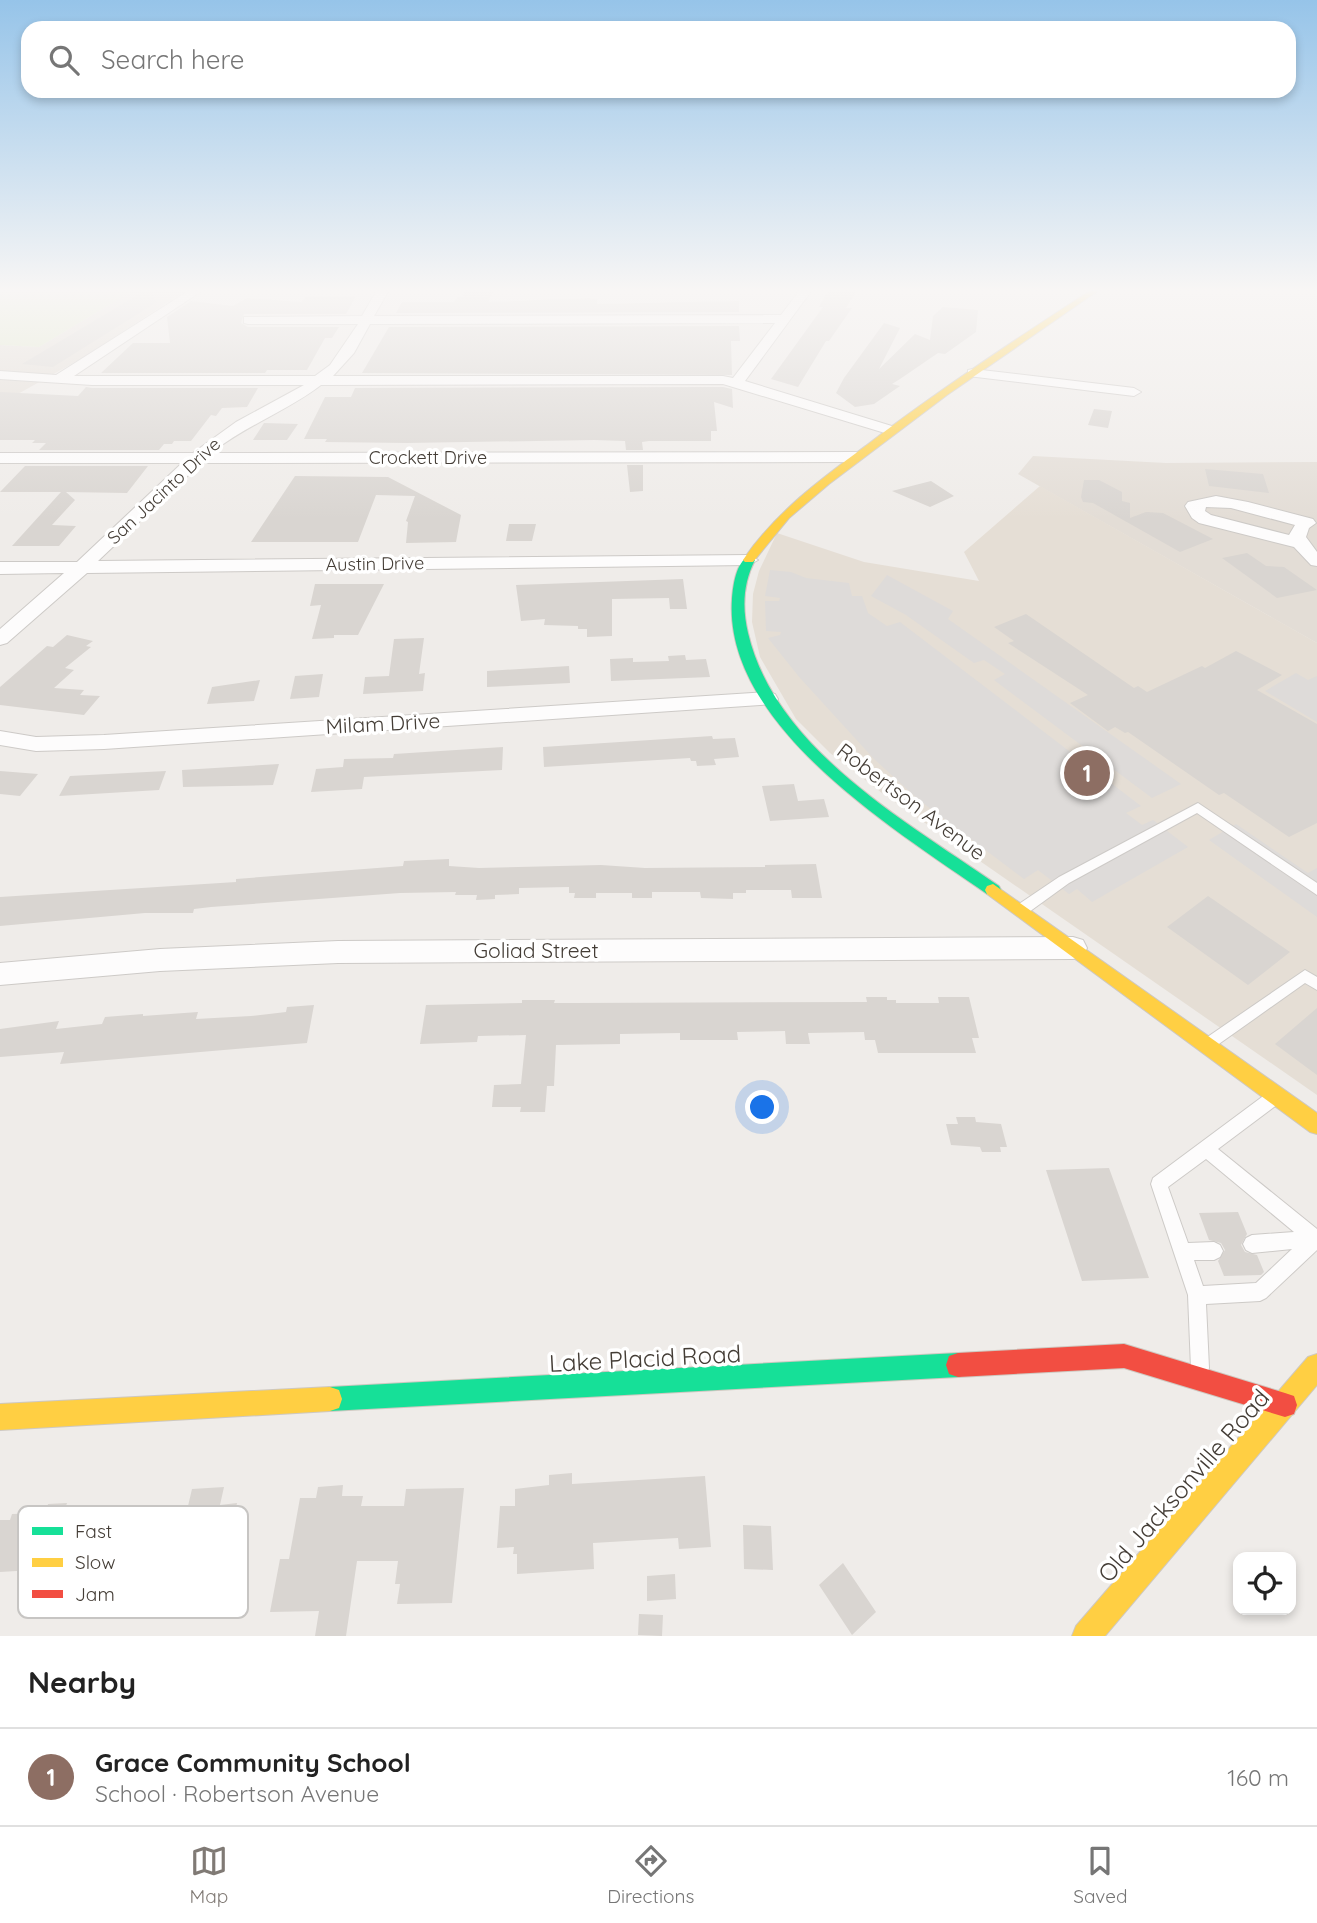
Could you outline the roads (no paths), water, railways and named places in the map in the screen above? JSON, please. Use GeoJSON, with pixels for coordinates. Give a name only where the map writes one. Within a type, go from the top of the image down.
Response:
{"type":"FeatureCollection","features":[{"type":"Feature","properties":{"kind":"street"},"geometry":{"type":"LineString","coordinates":[[59,379],[79,366]]}},
{"type":"Feature","properties":{"kind":"street","name":"San Jacinto Drive"},"geometry":{"type":"LineString","coordinates":[[0,639],[82,567],[195,458],[233,430],[319,381],[335,366]]}},
{"type":"Feature","properties":{"kind":"street"},"geometry":{"type":"LineString","coordinates":[[737,382],[749,366]]}},
{"type":"Feature","properties":{"kind":"street","name":"Robertson Avenue"},"geometry":{"type":"LineString","coordinates":[[983,366],[890,430],[776,522],[764,537],[749,560],[740,591],[738,622],[748,662],[767,699],[793,735],[842,780],[1317,1125]]}},
{"type":"Feature","properties":{"kind":"street"},"geometry":{"type":"LineString","coordinates":[[973,373],[1134,392]]}},
{"type":"Feature","properties":{"kind":"street"},"geometry":{"type":"LineString","coordinates":[[0,375],[59,379],[319,381],[716,380],[737,382],[890,430]]}},
{"type":"Feature","properties":{"kind":"street","name":"Crockett Drive"},"geometry":{"type":"LineString","coordinates":[[0,458],[856,457]]}},
{"type":"Feature","properties":{"kind":"street"},"geometry":{"type":"LineString","coordinates":[[1312,521],[1217,501],[1202,501],[1194,506],[1198,514],[1205,519],[1299,543],[1317,561]]}},
{"type":"Feature","properties":{"kind":"street"},"geometry":{"type":"LineString","coordinates":[[1299,543],[1299,531],[1312,521]]}},
{"type":"Feature","properties":{"kind":"street","name":"Austin Drive"},"geometry":{"type":"LineString","coordinates":[[0,568],[749,560]]}},
{"type":"Feature","properties":{"kind":"street","name":"Milam Drive"},"geometry":{"type":"LineString","coordinates":[[0,738],[36,744],[104,742],[767,699]]}},
{"type":"Feature","properties":{"kind":"street","name":"Goliad Street"},"geometry":{"type":"LineString","coordinates":[[0,974],[160,960],[338,952],[1073,948]]}},
{"type":"Feature","properties":{"kind":"street","name":"Lake Placid Road"},"geometry":{"type":"LineString","coordinates":[[0,1418],[1124,1356],[1285,1405]]}},
{"type":"Feature","properties":{"kind":"street","name":"Old Jacksonville Road"},"geometry":{"type":"LineString","coordinates":[[1086,1636],[1317,1366]]}},
{"type":"Feature","properties":{"kind":"lane"},"geometry":{"type":"LineString","coordinates":[[1021,910],[1064,880],[1198,807],[1317,890]]}},
{"type":"Feature","properties":{"kind":"lane"},"geometry":{"type":"LineString","coordinates":[[1207,1045],[1305,976],[1317,984]]}},
{"type":"Feature","properties":{"kind":"lane"},"geometry":{"type":"LineString","coordinates":[[1200,1379],[1197,1295],[1159,1184],[1276,1096]]}},
{"type":"Feature","properties":{"kind":"lane"},"geometry":{"type":"LineString","coordinates":[[1206,1149],[1317,1240]]}},
{"type":"Feature","properties":{"kind":"lane"},"geometry":{"type":"LineString","coordinates":[[1252,1244],[1317,1240]]}},
{"type":"Feature","properties":{"kind":"lane"},"geometry":{"type":"LineString","coordinates":[[1197,1295],[1260,1293],[1317,1240]]}},
{"type":"Feature","properties":{"kind":"lane"},"geometry":{"type":"LineString","coordinates":[[1182,1252],[1214,1251]]}},
{"type":"Feature","properties":{"kind":"place","name":"Grace Community School"},"geometry":{"type":"Point","coordinates":[1087,773]}}]}
